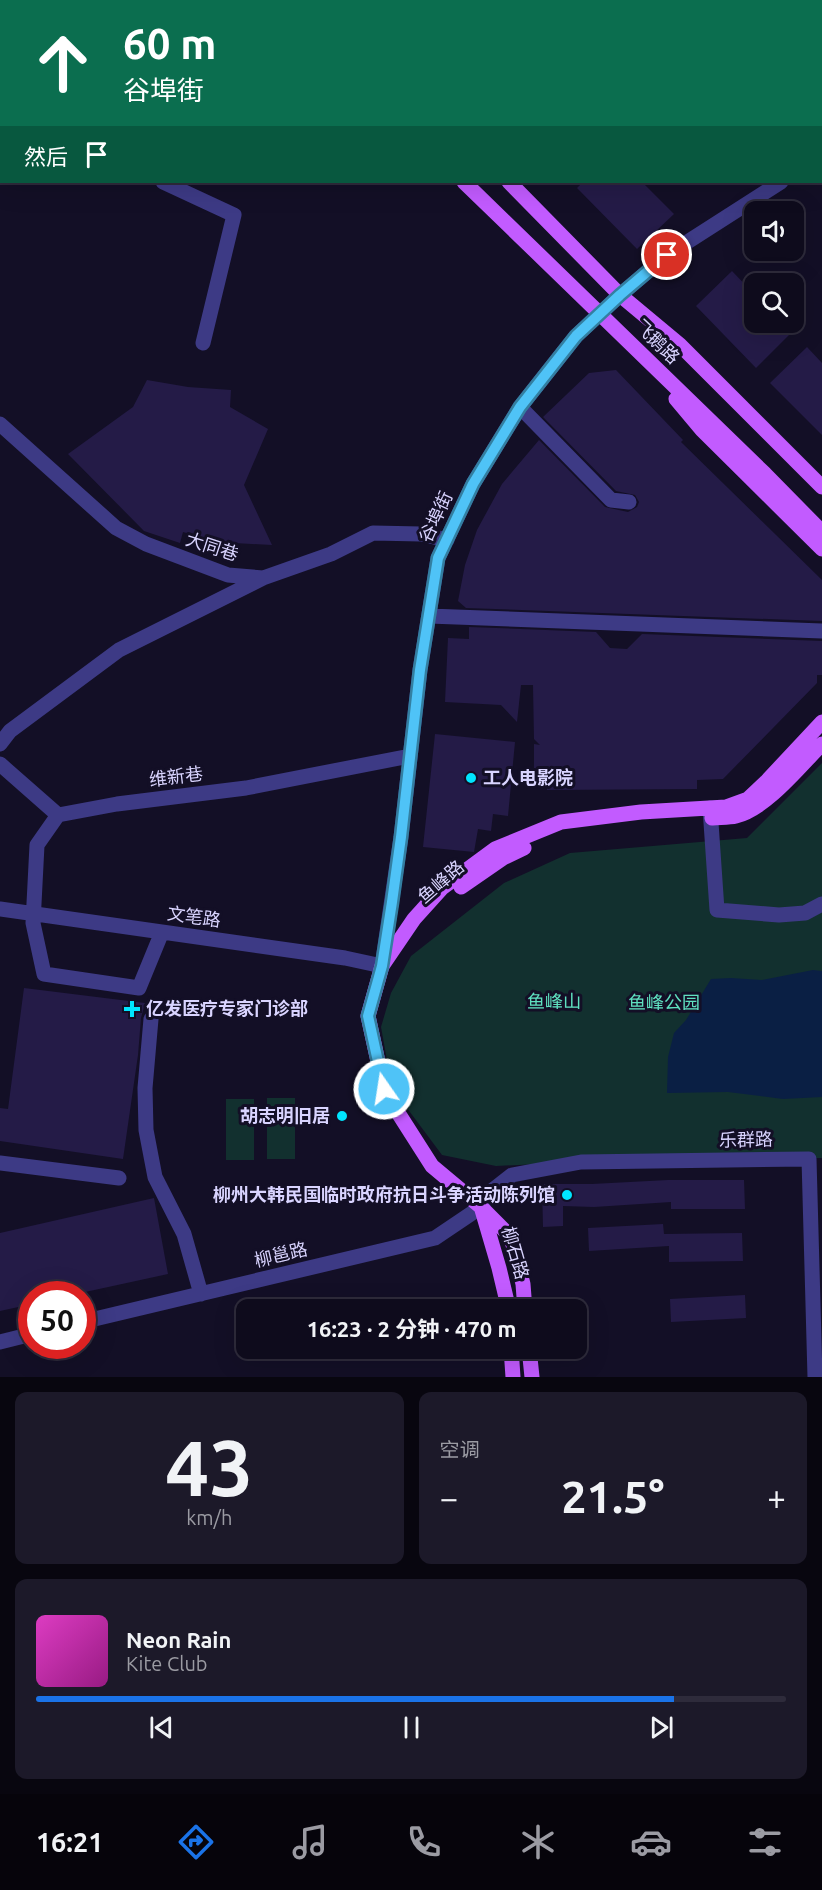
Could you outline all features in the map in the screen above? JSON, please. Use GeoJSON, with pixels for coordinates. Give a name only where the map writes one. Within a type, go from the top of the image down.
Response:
{"type":"FeatureCollection","features":[{"type":"Feature","properties":{"kind":"main road","name":"飞鹅路"},"geometry":{"type":"LineString","coordinates":[[465,183],[822,532]]}},
{"type":"Feature","properties":{"kind":"main road","name":"飞鹅路"},"geometry":{"type":"LineString","coordinates":[[510,183],[620,295],[680,345],[822,487]]}},
{"type":"Feature","properties":{"kind":"main road"},"geometry":{"type":"LineString","coordinates":[[600,314],[702,430],[822,549]]}},
{"type":"Feature","properties":{"kind":"main road","name":"鱼峰路"},"geometry":{"type":"LineString","coordinates":[[382,966],[452,893],[502,858],[561,832],[710,813],[748,799],[822,722]]}},
{"type":"Feature","properties":{"kind":"main road","name":"鱼峰路"},"geometry":{"type":"LineString","coordinates":[[710,813],[735,816],[752,809],[775,791],[822,744]]}},
{"type":"Feature","properties":{"kind":"main road","name":"柳石路"},"geometry":{"type":"LineString","coordinates":[[382,966],[368,1016],[384,1089],[432,1166],[481,1207],[511,1238],[523,1284],[524,1299]]}},
{"type":"Feature","properties":{"kind":"main road","name":"柳石路"},"geometry":{"type":"LineString","coordinates":[[481,1207],[506,1299]]}},
{"type":"Feature","properties":{"kind":"main road"},"geometry":{"type":"LineString","coordinates":[[512,1359],[513,1377]]}},
{"type":"Feature","properties":{"kind":"main road"},"geometry":{"type":"LineString","coordinates":[[531,1359],[532,1377]]}},
{"type":"Feature","properties":{"kind":"street"},"geometry":{"type":"LineString","coordinates":[[165,183],[234,215],[203,343]]}},
{"type":"Feature","properties":{"kind":"street","name":"谷埠街"},"geometry":{"type":"LineString","coordinates":[[382,966],[401,837],[420,670],[438,558],[473,484],[520,407],[576,336],[667,255],[779,183]]}},
{"type":"Feature","properties":{"kind":"street"},"geometry":{"type":"LineString","coordinates":[[520,407],[611,500],[628,502]]}},
{"type":"Feature","properties":{"kind":"street","name":"大同巷"},"geometry":{"type":"LineString","coordinates":[[0,424],[116,528],[146,544],[228,575],[263,578],[331,554],[373,533],[421,534],[447,540]]}},
{"type":"Feature","properties":{"kind":"street"},"geometry":{"type":"LineString","coordinates":[[0,744],[10,731],[119,650],[263,578]]}},
{"type":"Feature","properties":{"kind":"street"},"geometry":{"type":"LineString","coordinates":[[429,616],[822,631]]}},
{"type":"Feature","properties":{"kind":"street","name":"维新巷"},"geometry":{"type":"LineString","coordinates":[[58,815],[117,804],[246,788],[410,756]]}},
{"type":"Feature","properties":{"kind":"street"},"geometry":{"type":"LineString","coordinates":[[0,764],[58,815],[38,845],[34,918],[44,975],[139,988],[162,932]]}},
{"type":"Feature","properties":{"kind":"street"},"geometry":{"type":"LineString","coordinates":[[710,813],[717,910],[779,915],[805,913],[822,904]]}},
{"type":"Feature","properties":{"kind":"street","name":"文笔路"},"geometry":{"type":"LineString","coordinates":[[0,909],[34,918],[162,932],[345,958],[382,966]]}},
{"type":"Feature","properties":{"kind":"street"},"geometry":{"type":"LineString","coordinates":[[151,1019],[145,1088],[146,1130],[155,1176],[184,1234],[201,1294]]}},
{"type":"Feature","properties":{"kind":"street","name":"乐群路"},"geometry":{"type":"LineString","coordinates":[[481,1207],[489,1193],[512,1175],[581,1162],[816,1159],[815,1377]]}},
{"type":"Feature","properties":{"kind":"street"},"geometry":{"type":"LineString","coordinates":[[0,1163],[119,1178]]}},
{"type":"Feature","properties":{"kind":"street","name":"柳邕路"},"geometry":{"type":"LineString","coordinates":[[96,1319],[435,1238],[481,1207]]}},
{"type":"Feature","properties":{"kind":"street"},"geometry":{"type":"LineString","coordinates":[[0,1342],[18,1338]]}},
{"type":"Feature","properties":{"kind":"green space","name":"鱼峰公园"},"geometry":{"type":"Polygon","coordinates":[[[822,763],[822,1158],[581,1162],[496,1166],[442,1155],[392,1088],[381,1027],[391,993],[411,956],[504,883],[570,853],[747,838],[822,763]]]}},
{"type":"Feature","properties":{"kind":"green space"},"geometry":{"type":"Polygon","coordinates":[[[267,1098],[295,1098],[295,1159],[267,1159],[267,1098]]]}},
{"type":"Feature","properties":{"kind":"green space"},"geometry":{"type":"Polygon","coordinates":[[[226,1099],[254,1099],[254,1160],[226,1160],[226,1099]]]}},
{"type":"Feature","properties":{"kind":"water"},"geometry":{"type":"Polygon","coordinates":[[[813,970],[822,971],[822,1097],[783,1099],[728,1092],[667,1093],[668,1057],[674,1033],[686,1020],[711,979],[762,980],[813,970]]]}},
{"type":"Feature","properties":{"kind":"building"},"geometry":{"type":"Polygon","coordinates":[[[582,183],[643,183],[674,214],[637,249],[577,188],[582,183]]]}},
{"type":"Feature","properties":{"kind":"building"},"geometry":{"type":"Polygon","coordinates":[[[732,271],[744,284],[744,333],[791,333],[756,368],[696,306],[732,271]]]}},
{"type":"Feature","properties":{"kind":"building"},"geometry":{"type":"Polygon","coordinates":[[[807,347],[822,363],[822,435],[770,383],[807,347]]]}},
{"type":"Feature","properties":{"kind":"building"},"geometry":{"type":"Polygon","coordinates":[[[616,370],[683,440],[681,442],[822,580],[822,621],[466,608],[458,601],[465,565],[477,530],[502,484],[539,440],[605,507],[628,512],[637,507],[639,502],[635,495],[616,491],[543,417],[589,373],[616,370]]]}},
{"type":"Feature","properties":{"kind":"building"},"geometry":{"type":"Polygon","coordinates":[[[147,380],[188,387],[231,390],[230,407],[268,429],[244,485],[272,545],[217,542],[183,532],[180,543],[144,531],[68,454],[133,407],[147,380]]]}},
{"type":"Feature","properties":{"kind":"building"},"geometry":{"type":"Polygon","coordinates":[[[469,627],[596,632],[610,648],[627,649],[642,634],[822,641],[822,675],[817,675],[817,683],[723,779],[697,780],[697,789],[547,790],[547,778],[534,778],[534,744],[540,745],[534,739],[533,685],[521,685],[517,722],[501,705],[445,702],[448,638],[469,639],[469,627]]]}},
{"type":"Feature","properties":{"kind":"building","name":"工人电影院"},"geometry":{"type":"Polygon","coordinates":[[[435,734],[515,742],[508,816],[493,814],[491,831],[478,829],[474,852],[423,847],[435,734]]]}},
{"type":"Feature","properties":{"kind":"building"},"geometry":{"type":"Polygon","coordinates":[[[24,988],[145,1003],[141,1018],[123,1159],[0,1141],[0,1108],[8,1109],[24,988]]]}},
{"type":"Feature","properties":{"kind":"building"},"geometry":{"type":"Polygon","coordinates":[[[744,1180],[745,1209],[671,1209],[671,1202],[594,1207],[563,1206],[563,1226],[543,1227],[542,1184],[744,1180]]]}},
{"type":"Feature","properties":{"kind":"building"},"geometry":{"type":"Polygon","coordinates":[[[154,1198],[168,1274],[96,1290],[96,1281],[18,1281],[18,1307],[0,1311],[0,1233],[154,1198]]]}},
{"type":"Feature","properties":{"kind":"building"},"geometry":{"type":"Polygon","coordinates":[[[663,1224],[664,1234],[742,1233],[743,1261],[669,1262],[669,1246],[589,1251],[588,1228],[663,1224]]]}},
{"type":"Feature","properties":{"kind":"building"},"geometry":{"type":"Polygon","coordinates":[[[745,1295],[746,1318],[671,1322],[670,1299],[745,1295]]]}},
{"type":"Feature","properties":{"kind":"place","name":"工人电影院"},"geometry":{"type":"Point","coordinates":[471,778]}},
{"type":"Feature","properties":{"kind":"place","name":"亿发医疗专家门诊部"},"geometry":{"type":"Point","coordinates":[132,1009]}},
{"type":"Feature","properties":{"kind":"place","name":"胡志明旧居"},"geometry":{"type":"Point","coordinates":[342,1116]}},
{"type":"Feature","properties":{"kind":"place","name":"柳州大韩民国临时政府抗日斗争活动陈列馆"},"geometry":{"type":"Point","coordinates":[567,1195]}},
{"type":"Feature","properties":{"kind":"route"},"geometry":{"type":"LineString","coordinates":[[384,1089],[368,1016],[382,966],[392,902],[420,670],[438,558],[473,484],[520,407],[576,336],[667,255]]}},
{"type":"Feature","properties":{"kind":"park label","name":"鱼峰山"},"geometry":{"type":"Point","coordinates":[554,1002]}}]}
